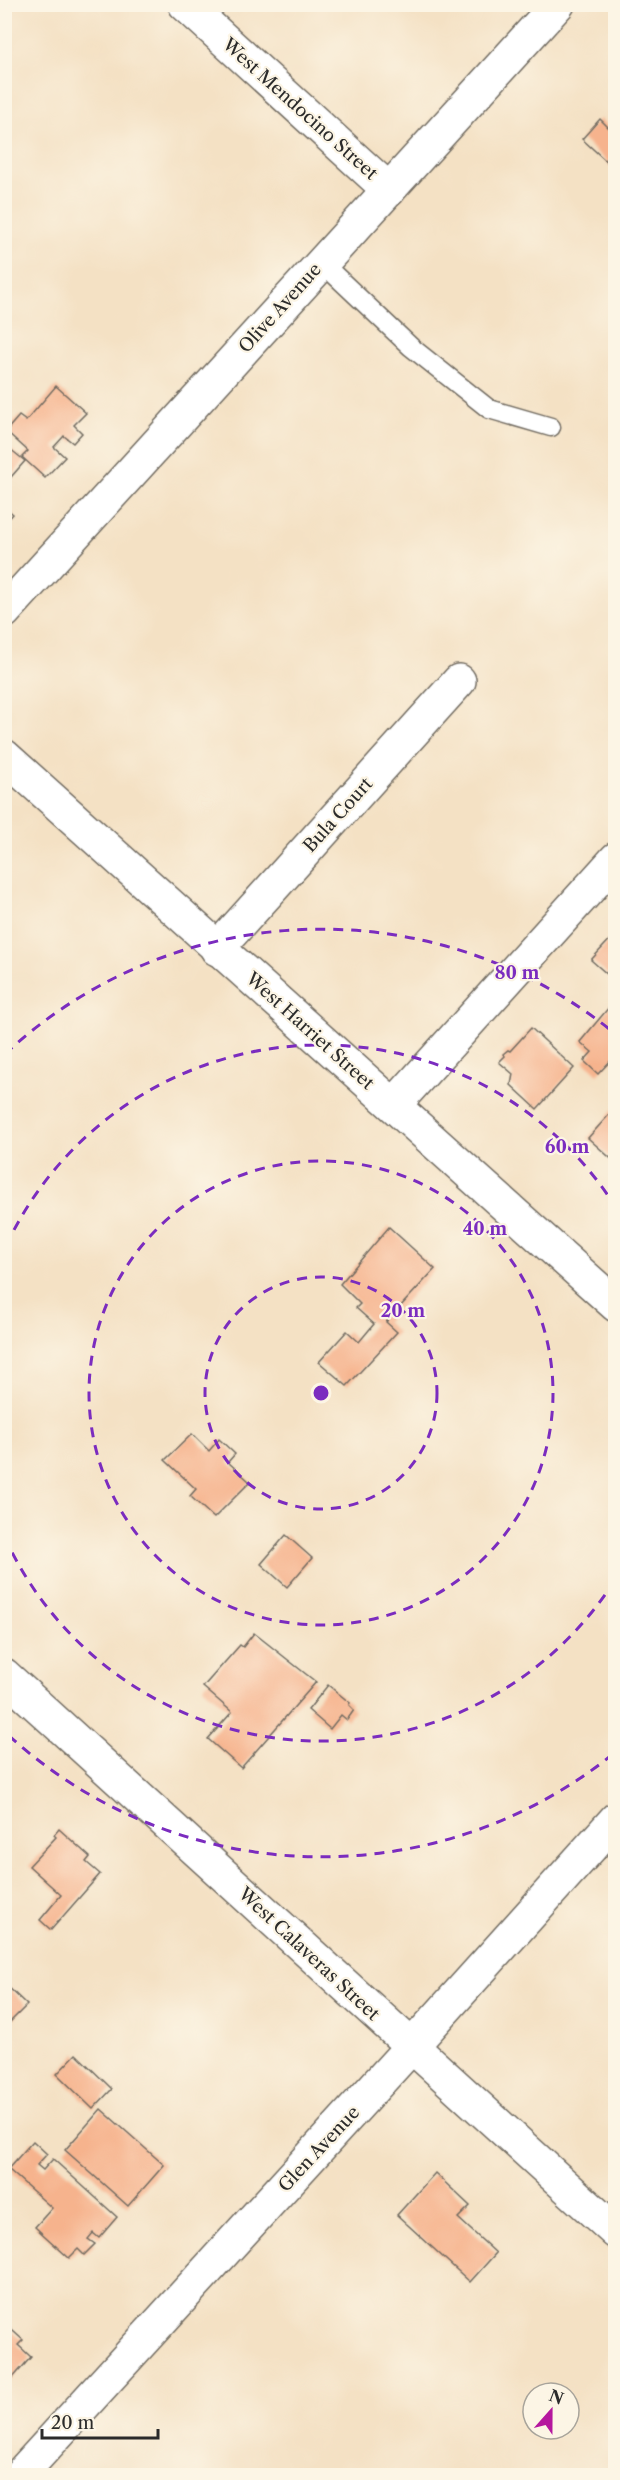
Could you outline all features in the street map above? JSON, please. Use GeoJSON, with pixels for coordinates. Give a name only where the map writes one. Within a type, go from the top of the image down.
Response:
{"type":"FeatureCollection","features":[{"type":"Feature","properties":{"kind":"street","name":"West Mendocino Street"},"geometry":{"type":"LineString","coordinates":[[185,4],[389,190]]}},
{"type":"Feature","properties":{"kind":"street","name":"Olive Avenue"},"geometry":{"type":"LineString","coordinates":[[4,612],[558,4]]}},
{"type":"Feature","properties":{"kind":"street","name":"Bula Court"},"geometry":{"type":"LineString","coordinates":[[217,948],[459,681]]}},
{"type":"Feature","properties":{"kind":"street","name":"West Harriet Street"},"geometry":{"type":"LineString","coordinates":[[4,756],[615,1305]]}},
{"type":"Feature","properties":{"kind":"street"},"geometry":{"type":"LineString","coordinates":[[394,1105],[615,860]]}},
{"type":"Feature","properties":{"kind":"street","name":"West Calaveras Street"},"geometry":{"type":"LineString","coordinates":[[4,1675],[615,2232]]}},
{"type":"Feature","properties":{"kind":"street","name":"Glen Avenue"},"geometry":{"type":"LineString","coordinates":[[19,2475],[411,2048],[615,1819]]}},
{"type":"Feature","properties":{"kind":"lane"},"geometry":{"type":"LineString","coordinates":[[321,262],[411,347],[489,408],[551,427]]}},
{"type":"Feature","properties":{"kind":"building"},"geometry":{"type":"Polygon","coordinates":[[[600,119],[611,130],[616,125],[616,170],[582,139],[600,119]]]}},
{"type":"Feature","properties":{"kind":"building"},"geometry":{"type":"Polygon","coordinates":[[[56,386],[86,413],[74,425],[82,433],[73,443],[64,436],[54,447],[65,457],[45,478],[22,457],[28,451],[6,431],[19,416],[26,421],[56,386]]]}},
{"type":"Feature","properties":{"kind":"building"},"geometry":{"type":"Polygon","coordinates":[[[4,444],[25,461],[4,485],[4,444]]]}},
{"type":"Feature","properties":{"kind":"building"},"geometry":{"type":"Polygon","coordinates":[[[4,506],[13,514],[4,524],[4,506]]]}},
{"type":"Feature","properties":{"kind":"building"},"geometry":{"type":"Polygon","coordinates":[[[616,933],[616,982],[591,960],[616,933]]]}},
{"type":"Feature","properties":{"kind":"building"},"geometry":{"type":"Polygon","coordinates":[[[610,1006],[616,1012],[616,1055],[598,1074],[584,1061],[592,1052],[580,1042],[610,1006]]]}},
{"type":"Feature","properties":{"kind":"building"},"geometry":{"type":"Polygon","coordinates":[[[531,1028],[574,1068],[537,1109],[511,1085],[513,1074],[499,1062],[505,1056],[503,1054],[510,1051],[531,1028]]]}},
{"type":"Feature","properties":{"kind":"building"},"geometry":{"type":"Polygon","coordinates":[[[616,1107],[616,1163],[588,1138],[616,1107]]]}},
{"type":"Feature","properties":{"kind":"building"},"geometry":{"type":"Polygon","coordinates":[[[389,1227],[435,1269],[386,1322],[397,1332],[347,1386],[319,1362],[347,1331],[359,1342],[374,1324],[356,1308],[360,1304],[340,1284],[389,1227]]]}},
{"type":"Feature","properties":{"kind":"building"},"geometry":{"type":"Polygon","coordinates":[[[192,1434],[209,1451],[219,1439],[235,1454],[228,1462],[250,1482],[214,1518],[190,1496],[196,1489],[165,1460],[192,1434]]]}},
{"type":"Feature","properties":{"kind":"building"},"geometry":{"type":"Polygon","coordinates":[[[286,1535],[312,1558],[287,1587],[261,1564],[286,1535]]]}},
{"type":"Feature","properties":{"kind":"building"},"geometry":{"type":"Polygon","coordinates":[[[254,1633],[316,1682],[241,1768],[208,1739],[232,1712],[203,1687],[240,1645],[243,1647],[254,1633]]]}},
{"type":"Feature","properties":{"kind":"building"},"geometry":{"type":"Polygon","coordinates":[[[328,1685],[350,1703],[349,1705],[354,1710],[347,1720],[341,1715],[330,1729],[308,1710],[328,1685]]]}},
{"type":"Feature","properties":{"kind":"building"},"geometry":{"type":"Polygon","coordinates":[[[59,1829],[90,1857],[86,1862],[100,1874],[51,1930],[40,1920],[61,1895],[29,1866],[56,1837],[54,1835],[59,1829]]]}},
{"type":"Feature","properties":{"kind":"building"},"geometry":{"type":"Polygon","coordinates":[[[4,1983],[27,2005],[4,2028],[4,1983]]]}},
{"type":"Feature","properties":{"kind":"building"},"geometry":{"type":"Polygon","coordinates":[[[76,2054],[112,2089],[93,2109],[57,2074],[76,2054]]]}},
{"type":"Feature","properties":{"kind":"building"},"geometry":{"type":"Polygon","coordinates":[[[101,2109],[164,2165],[128,2206],[65,2150],[101,2109]]]}},
{"type":"Feature","properties":{"kind":"building"},"geometry":{"type":"Polygon","coordinates":[[[33,2141],[47,2154],[37,2165],[43,2170],[53,2159],[117,2217],[99,2238],[93,2233],[88,2239],[95,2244],[84,2255],[78,2249],[69,2258],[35,2227],[52,2208],[8,2169],[33,2141]]]}},
{"type":"Feature","properties":{"kind":"building"},"geometry":{"type":"Polygon","coordinates":[[[435,2173],[470,2206],[458,2218],[496,2253],[470,2282],[397,2215],[435,2173]]]}},
{"type":"Feature","properties":{"kind":"building"},"geometry":{"type":"Polygon","coordinates":[[[4,2323],[23,2340],[18,2345],[31,2357],[4,2388],[4,2323]]]}}]}
